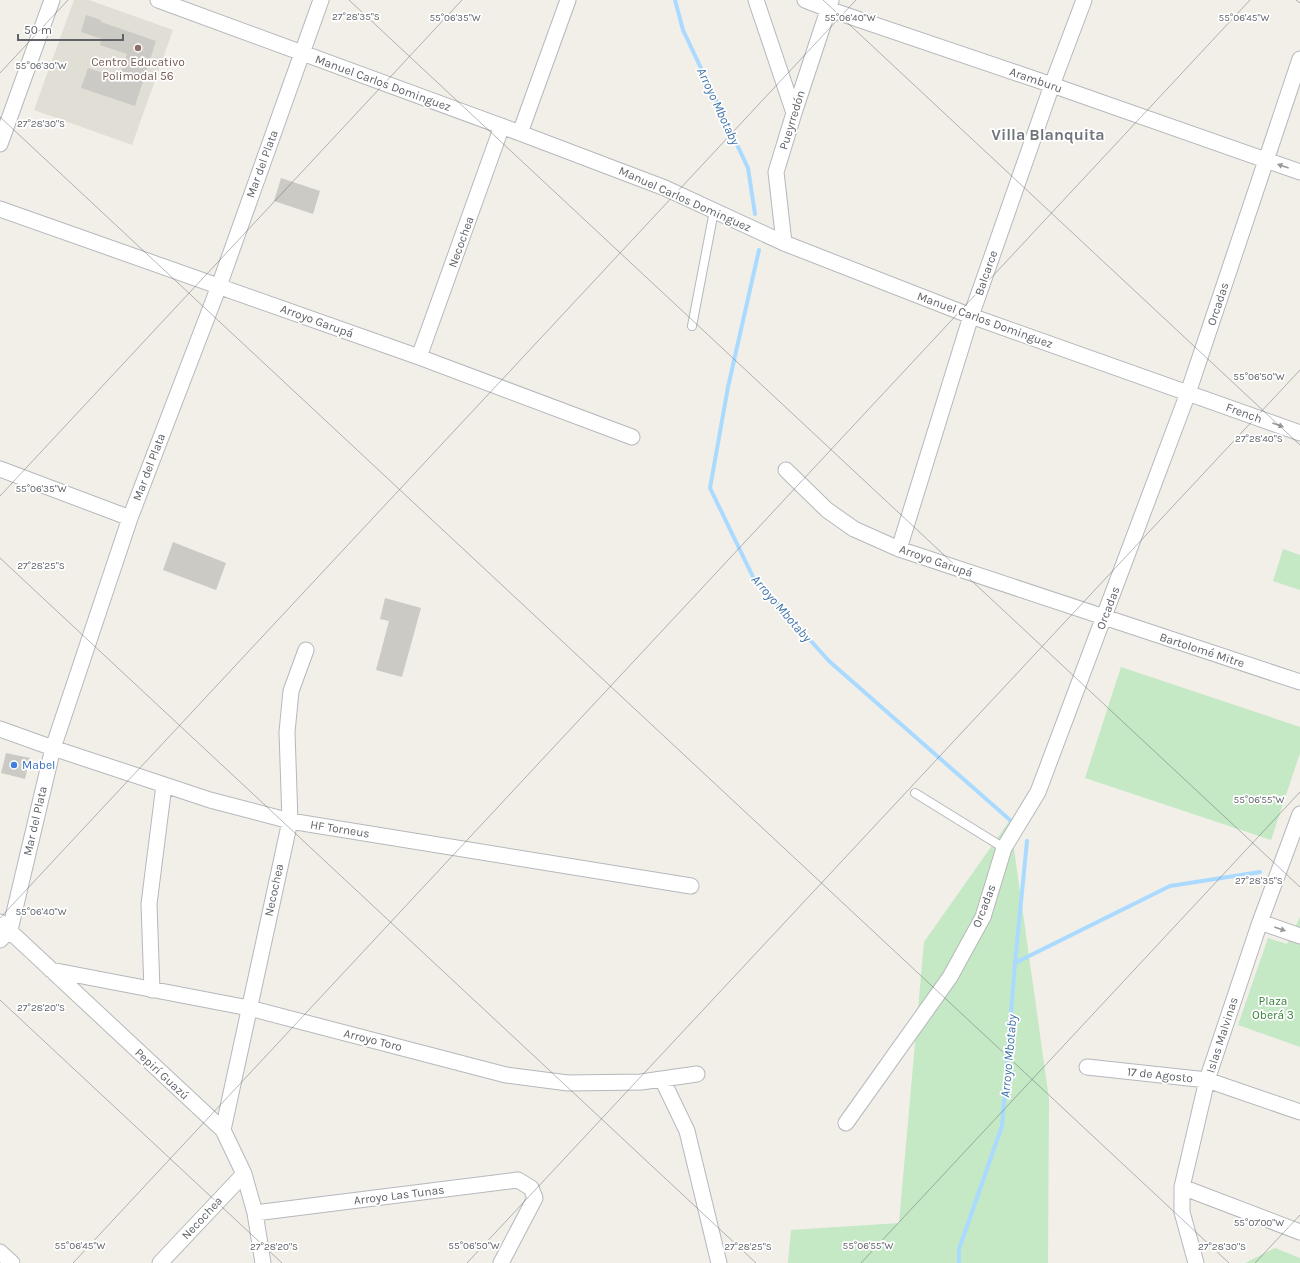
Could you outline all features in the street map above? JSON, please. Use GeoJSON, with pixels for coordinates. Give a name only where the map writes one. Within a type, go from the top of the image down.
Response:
{"type":"FeatureCollection","features":[{"type":"Feature","properties":{"kind":"street"},"geometry":{"type":"LineString","coordinates":[[0,144],[52,0]]}},
{"type":"Feature","properties":{"kind":"street","name":"Manuel Carlos Dominguez"},"geometry":{"type":"LineString","coordinates":[[158,0],[502,126],[665,188],[784,243],[971,316],[1188,394]]}},
{"type":"Feature","properties":{"kind":"street","name":"Mar del Plata"},"geometry":{"type":"LineString","coordinates":[[3,931],[53,748],[130,518],[219,286],[321,0]]}},
{"type":"Feature","properties":{"kind":"street"},"geometry":{"type":"LineString","coordinates":[[520,133],[568,0]]}},
{"type":"Feature","properties":{"kind":"street"},"geometry":{"type":"LineString","coordinates":[[756,0],[794,113]]}},
{"type":"Feature","properties":{"kind":"street","name":"Aramburu"},"geometry":{"type":"LineString","coordinates":[[805,0],[829,5],[1300,172]]}},
{"type":"Feature","properties":{"kind":"street","name":"Balcarce"},"geometry":{"type":"LineString","coordinates":[[899,549],[971,316],[1052,85],[1084,0]]}},
{"type":"Feature","properties":{"kind":"street","name":"Pueyrredón"},"geometry":{"type":"LineString","coordinates":[[784,243],[776,172],[829,5]]}},
{"type":"Feature","properties":{"kind":"street","name":"Orcadas"},"geometry":{"type":"LineString","coordinates":[[846,1123],[950,977],[983,917],[1004,848],[1038,792],[1188,394],[1300,59]]}},
{"type":"Feature","properties":{"kind":"street","name":"Necochea"},"geometry":{"type":"LineString","coordinates":[[419,357],[502,126]]}},
{"type":"Feature","properties":{"kind":"street","name":"Arroyo Garupá"},"geometry":{"type":"LineString","coordinates":[[0,209],[419,357],[632,436]]}},
{"type":"Feature","properties":{"kind":"street","name":"French"},"geometry":{"type":"LineString","coordinates":[[1188,394],[1300,433]]}},
{"type":"Feature","properties":{"kind":"street"},"geometry":{"type":"LineString","coordinates":[[0,470],[130,518]]}},
{"type":"Feature","properties":{"kind":"street","name":"Arroyo Garupá"},"geometry":{"type":"LineString","coordinates":[[786,470],[827,510],[854,529],[899,549],[1104,617]]}},
{"type":"Feature","properties":{"kind":"street","name":"Bartolomé Mitre"},"geometry":{"type":"LineString","coordinates":[[1104,617],[1300,682]]}},
{"type":"Feature","properties":{"kind":"street","name":"Necochea"},"geometry":{"type":"LineString","coordinates":[[223,1130],[290,820],[287,732],[291,691],[306,650]]}},
{"type":"Feature","properties":{"kind":"street","name":"HF Torneus"},"geometry":{"type":"LineString","coordinates":[[0,729],[210,800],[290,820],[691,886]]}},
{"type":"Feature","properties":{"kind":"street"},"geometry":{"type":"LineString","coordinates":[[152,990],[149,904],[164,785]]}},
{"type":"Feature","properties":{"kind":"street","name":"Islas Malvinas"},"geometry":{"type":"LineString","coordinates":[[1196,1263],[1182,1212],[1182,1187],[1208,1080],[1260,922],[1300,814]]}},
{"type":"Feature","properties":{"kind":"street"},"geometry":{"type":"LineString","coordinates":[[1260,922],[1300,936]]}},
{"type":"Feature","properties":{"kind":"street","name":"Pepirí Guazú"},"geometry":{"type":"LineString","coordinates":[[3,931],[51,970],[223,1130],[244,1174],[255,1213],[263,1263]]}},
{"type":"Feature","properties":{"kind":"street","name":"Arroyo Toro"},"geometry":{"type":"LineString","coordinates":[[51,970],[249,1008],[506,1075],[568,1083],[641,1082],[697,1074]]}},
{"type":"Feature","properties":{"kind":"street","name":"17 de Agosto"},"geometry":{"type":"LineString","coordinates":[[1087,1067],[1208,1080],[1300,1112]]}},
{"type":"Feature","properties":{"kind":"street"},"geometry":{"type":"LineString","coordinates":[[662,1079],[687,1130],[719,1263]]}},
{"type":"Feature","properties":{"kind":"street","name":"Necochea"},"geometry":{"type":"LineString","coordinates":[[160,1263],[244,1174]]}},
{"type":"Feature","properties":{"kind":"street","name":"Arroyo Las Tunas"},"geometry":{"type":"LineString","coordinates":[[255,1213],[518,1180],[531,1188],[535,1198],[501,1263]]}},
{"type":"Feature","properties":{"kind":"street"},"geometry":{"type":"LineString","coordinates":[[1182,1187],[1300,1232]]}},
{"type":"Feature","properties":{"kind":"street"},"geometry":{"type":"LineString","coordinates":[[0,1252],[12,1263]]}},
{"type":"Feature","properties":{"kind":"lane"},"geometry":{"type":"LineString","coordinates":[[692,326],[714,211]]}},
{"type":"Feature","properties":{"kind":"lane"},"geometry":{"type":"LineString","coordinates":[[915,793],[1004,848]]}},
{"type":"Feature","properties":{"kind":"shaded area"},"geometry":{"type":"Polygon","coordinates":[[[74,0],[89,0],[173,30],[132,145],[34,110],[74,0]]]}},
{"type":"Feature","properties":{"kind":"green space"},"geometry":{"type":"Polygon","coordinates":[[[1283,549],[1300,555],[1300,590],[1273,581],[1283,549]]]}},
{"type":"Feature","properties":{"kind":"green space"},"geometry":{"type":"Polygon","coordinates":[[[1121,667],[1300,727],[1300,753],[1271,840],[1085,778],[1121,667]]]}},
{"type":"Feature","properties":{"kind":"green space"},"geometry":{"type":"Polygon","coordinates":[[[1010,820],[1049,1099],[1048,1263],[788,1263],[791,1230],[899,1223],[924,942],[1010,820]]]}},
{"type":"Feature","properties":{"kind":"green space","name":"Plaza Oberá 3"},"geometry":{"type":"Polygon","coordinates":[[[1300,917],[1300,1047],[1238,1025],[1268,938],[1287,944],[1300,917]]]}},
{"type":"Feature","properties":{"kind":"green space"},"geometry":{"type":"Polygon","coordinates":[[[1275,1248],[1300,1258],[1300,1263],[1245,1263],[1275,1248]]]}},
{"type":"Feature","properties":{"kind":"building"},"geometry":{"type":"Polygon","coordinates":[[[86,15],[101,20],[101,22],[156,41],[135,106],[81,88],[88,68],[119,78],[127,54],[100,45],[102,39],[81,32],[86,15]]]}},
{"type":"Feature","properties":{"kind":"building"},"geometry":{"type":"Polygon","coordinates":[[[281,178],[320,191],[313,214],[274,201],[281,178]]]}},
{"type":"Feature","properties":{"kind":"building"},"geometry":{"type":"Polygon","coordinates":[[[173,542],[226,563],[216,590],[163,570],[173,542]]]}},
{"type":"Feature","properties":{"kind":"building"},"geometry":{"type":"Polygon","coordinates":[[[385,598],[421,608],[402,677],[376,670],[389,621],[380,619],[385,598]]]}},
{"type":"Feature","properties":{"kind":"building"},"geometry":{"type":"Polygon","coordinates":[[[6,753],[30,758],[25,779],[1,773],[6,753]]]}},
{"type":"Feature","properties":{"kind":"waterway","name":"Arroyo Mbotaby"},"geometry":{"type":"LineString","coordinates":[[675,0],[683,30],[748,168],[755,214]]}},
{"type":"Feature","properties":{"kind":"waterway","name":"Arroyo Mbotaby"},"geometry":{"type":"LineString","coordinates":[[759,250],[728,387],[710,488],[753,577],[829,661],[1010,820]]}},
{"type":"Feature","properties":{"kind":"waterway","name":"Arroyo Mbotaby"},"geometry":{"type":"LineString","coordinates":[[959,1263],[959,1249],[1002,1126],[1015,963],[1027,841]]}},
{"type":"Feature","properties":{"kind":"waterway"},"geometry":{"type":"LineString","coordinates":[[1015,963],[1170,886],[1260,872]]}},
{"type":"Feature","properties":{"kind":"place","name":"Centro Educativo Polimodal 56"},"geometry":{"type":"Point","coordinates":[138,48]}},
{"type":"Feature","properties":{"kind":"place","name":"Mabel"},"geometry":{"type":"Point","coordinates":[14,765]}},
{"type":"Feature","properties":{"kind":"district","name":"Villa Blanquita"},"geometry":{"type":"Point","coordinates":[1048,134]}}]}
